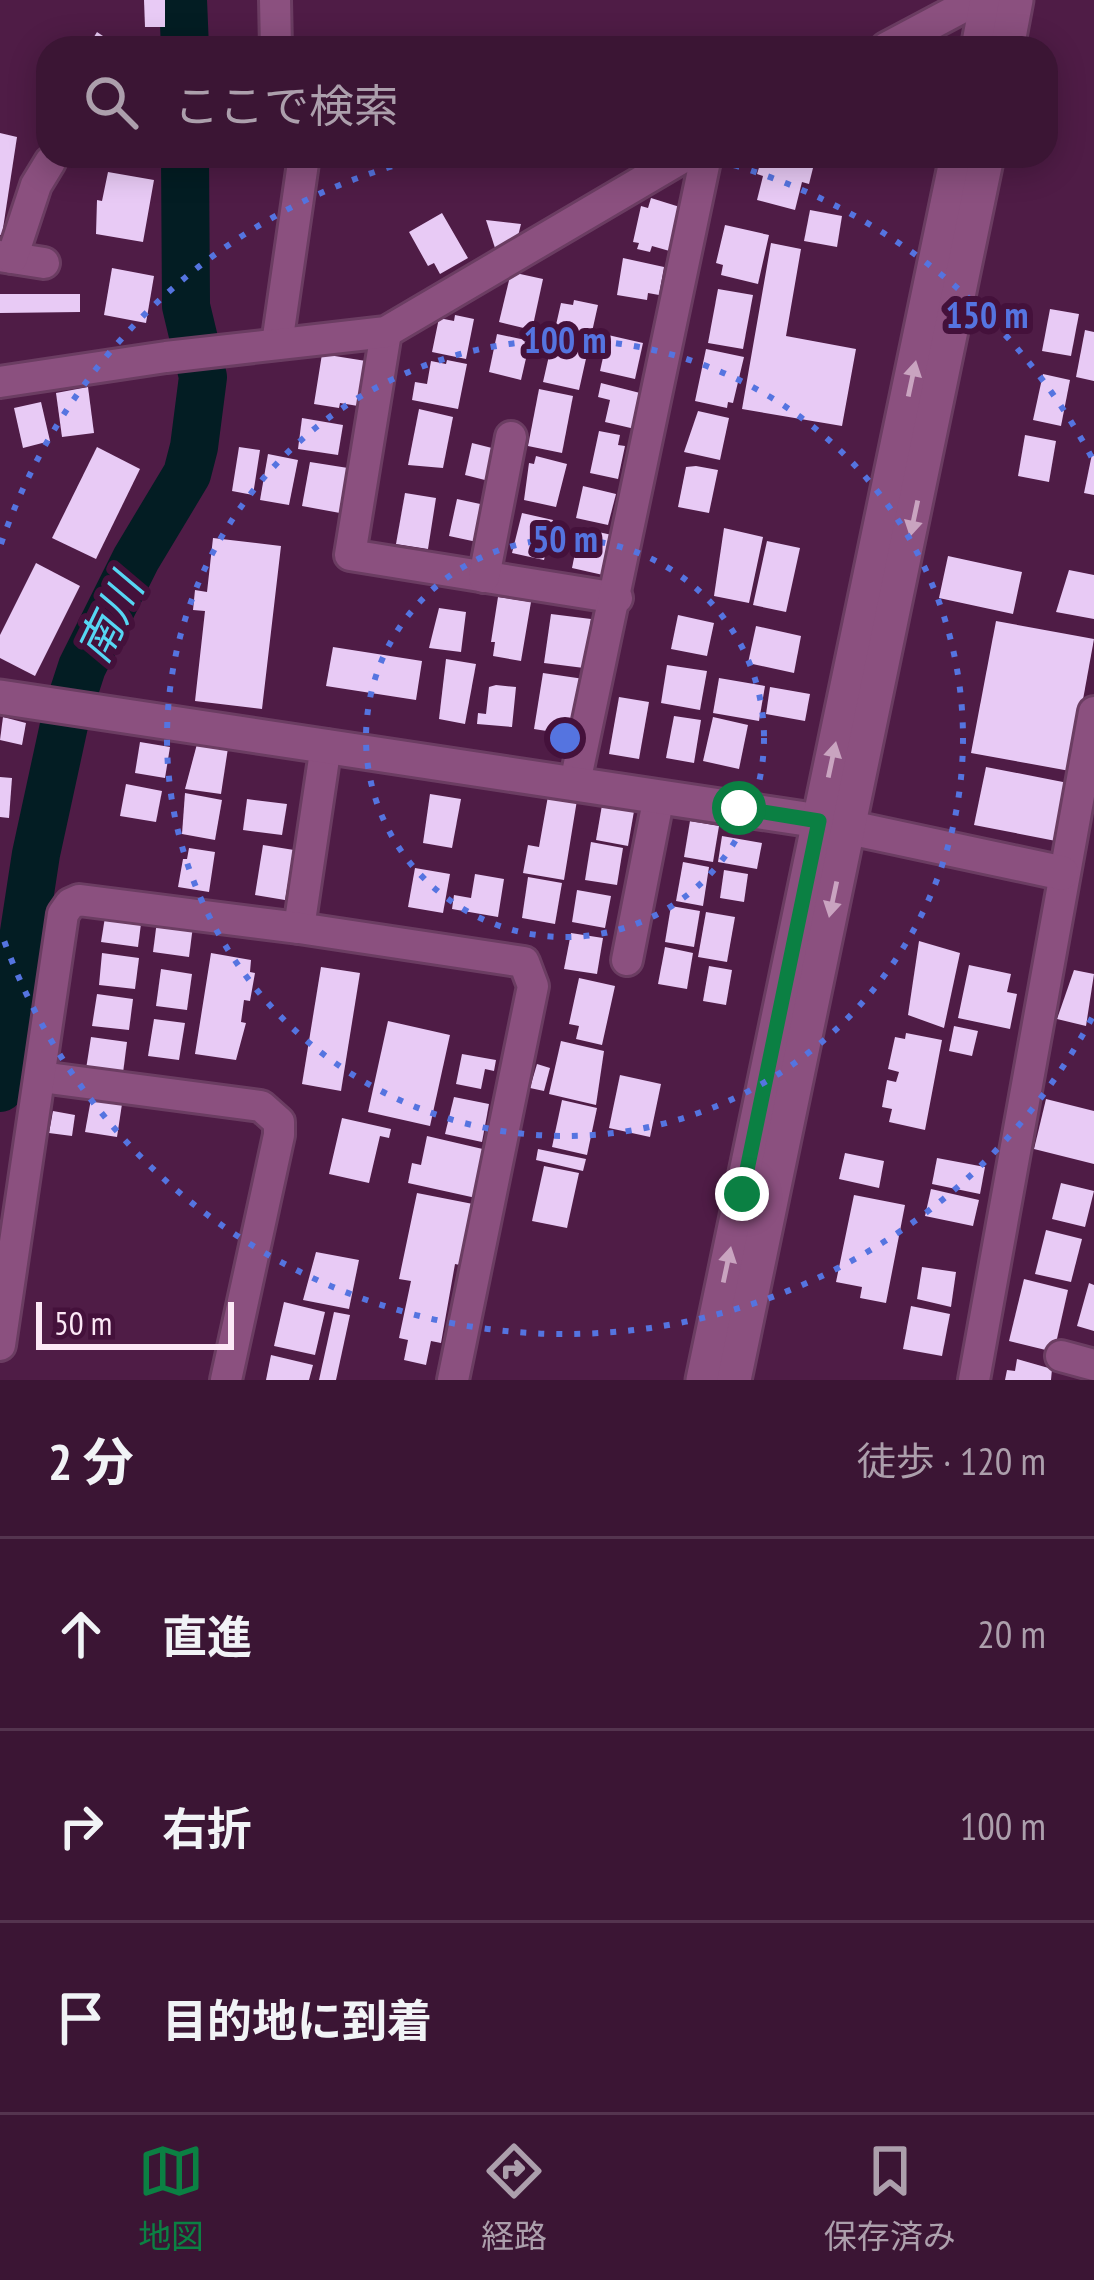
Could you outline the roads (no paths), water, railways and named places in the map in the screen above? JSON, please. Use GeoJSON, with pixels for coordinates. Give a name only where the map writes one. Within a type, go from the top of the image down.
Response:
{"type":"FeatureCollection","features":[{"type":"Feature","properties":{"kind":"street"},"geometry":{"type":"LineString","coordinates":[[275,0],[276,36]]}},
{"type":"Feature","properties":{"kind":"street"},"geometry":{"type":"LineString","coordinates":[[908,36],[976,0]]}},
{"type":"Feature","properties":{"kind":"street"},"geometry":{"type":"LineString","coordinates":[[980,36],[987,0]]}},
{"type":"Feature","properties":{"kind":"street"},"geometry":{"type":"LineString","coordinates":[[1009,36],[1016,0]]}},
{"type":"Feature","properties":{"kind":"street"},"geometry":{"type":"LineString","coordinates":[[44,263],[6,257],[46,168]]}},
{"type":"Feature","properties":{"kind":"street"},"geometry":{"type":"LineString","coordinates":[[265,346],[302,168]]}},
{"type":"Feature","properties":{"kind":"street"},"geometry":{"type":"LineString","coordinates":[[0,382],[386,332],[665,168]]}},
{"type":"Feature","properties":{"kind":"street"},"geometry":{"type":"LineString","coordinates":[[575,783],[704,168]]}},
{"type":"Feature","properties":{"kind":"street"},"geometry":{"type":"LineString","coordinates":[[734,1380],[955,168]]}},
{"type":"Feature","properties":{"kind":"street"},"geometry":{"type":"LineString","coordinates":[[703,1380],[984,168]]}},
{"type":"Feature","properties":{"kind":"street"},"geometry":{"type":"LineString","coordinates":[[386,332],[350,555],[617,598]]}},
{"type":"Feature","properties":{"kind":"street"},"geometry":{"type":"LineString","coordinates":[[484,577],[512,437]]}},
{"type":"Feature","properties":{"kind":"street"},"geometry":{"type":"LineString","coordinates":[[0,697],[834,824],[1062,873]]}},
{"type":"Feature","properties":{"kind":"street"},"geometry":{"type":"LineString","coordinates":[[974,1380],[1094,712]]}},
{"type":"Feature","properties":{"kind":"street"},"geometry":{"type":"LineString","coordinates":[[299,928],[326,746]]}},
{"type":"Feature","properties":{"kind":"street"},"geometry":{"type":"LineString","coordinates":[[627,961],[659,796]]}},
{"type":"Feature","properties":{"kind":"street"},"geometry":{"type":"LineString","coordinates":[[0,1345],[64,914],[79,900],[524,962],[533,978],[453,1380]]}},
{"type":"Feature","properties":{"kind":"street"},"geometry":{"type":"LineString","coordinates":[[41,1077],[261,1106],[278,1122],[226,1380]]}},
{"type":"Feature","properties":{"kind":"street"},"geometry":{"type":"LineString","coordinates":[[1061,1357],[1094,1365]]}},
{"type":"Feature","properties":{"kind":"waterway","name":"南川"},"geometry":{"type":"LineString","coordinates":[[183,0],[184,36]]}},
{"type":"Feature","properties":{"kind":"waterway","name":"南川"},"geometry":{"type":"LineString","coordinates":[[0,1088],[36,854],[66,716],[82,667],[136,559],[187,474],[194,447],[203,377],[186,306],[185,168]]}}]}
